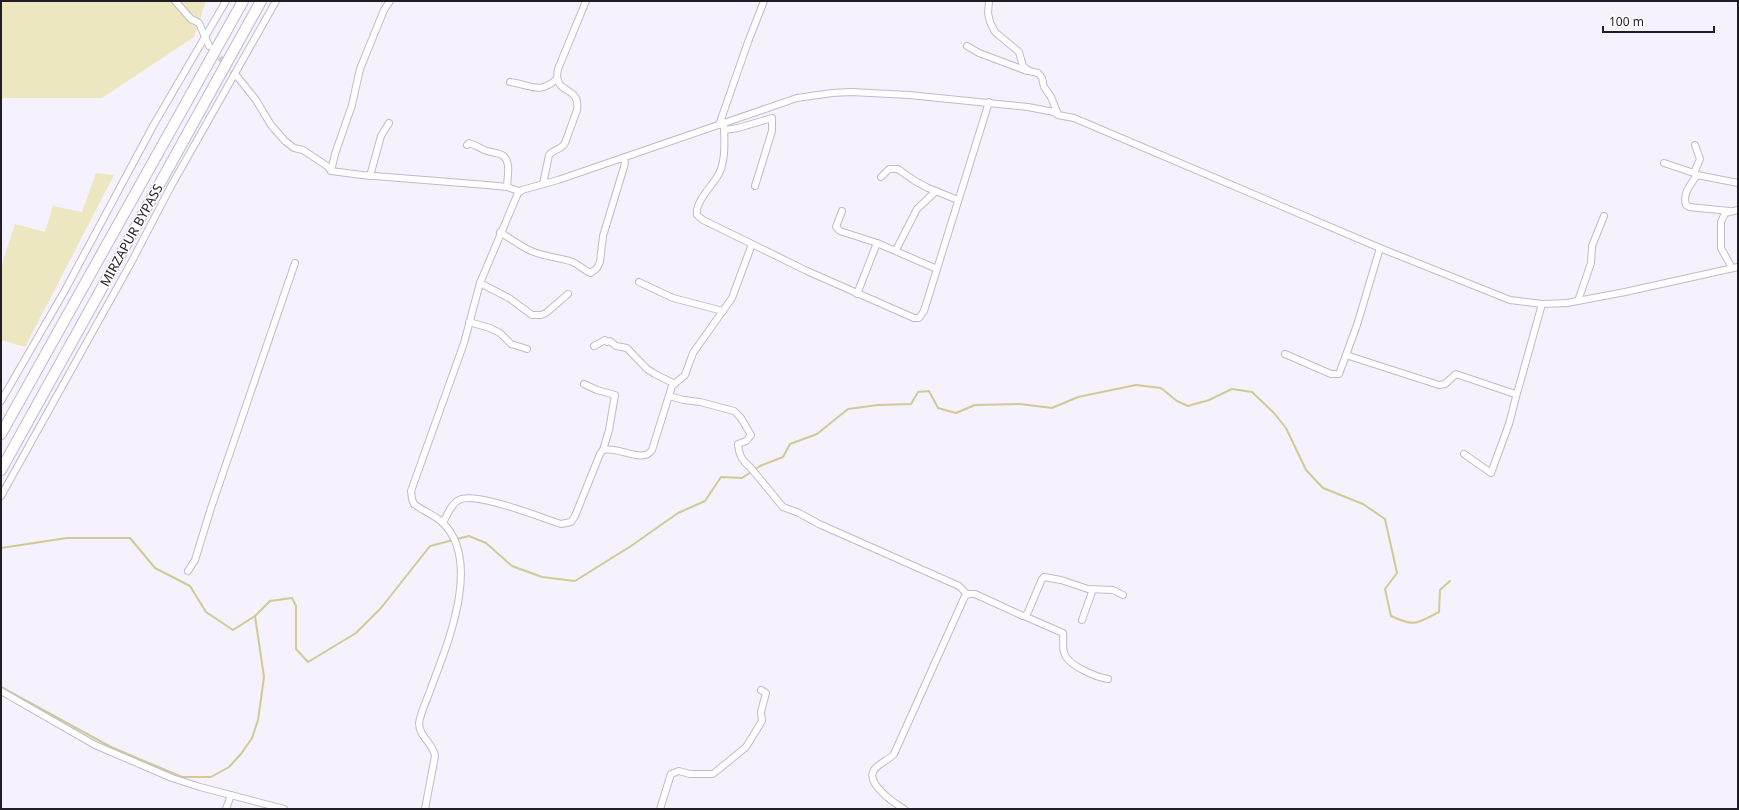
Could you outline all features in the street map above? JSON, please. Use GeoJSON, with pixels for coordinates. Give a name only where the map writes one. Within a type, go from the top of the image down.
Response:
{"type":"FeatureCollection","features":[{"type":"Feature","properties":{"kind":"highway"},"geometry":{"type":"LineString","coordinates":[[1,434],[205,66],[243,1]]}},
{"type":"Feature","properties":{"kind":"highway","name":"MIRZAPUR BYPASS"},"geometry":{"type":"LineString","coordinates":[[1,470],[261,1]]}},
{"type":"Feature","properties":{"kind":"street"},"geometry":{"type":"LineString","coordinates":[[175,1],[191,20],[199,23],[209,46]]}},
{"type":"Feature","properties":{"kind":"street"},"geometry":{"type":"LineString","coordinates":[[1,401],[64,292],[153,126],[206,39],[226,1]]}},
{"type":"Feature","properties":{"kind":"street"},"geometry":{"type":"LineString","coordinates":[[1,496],[132,261],[170,188],[276,1]]}},
{"type":"Feature","properties":{"kind":"street"},"geometry":{"type":"LineString","coordinates":[[331,172],[335,154],[352,105],[360,70],[384,10],[390,1]]}},
{"type":"Feature","properties":{"kind":"street"},"geometry":{"type":"LineString","coordinates":[[543,184],[549,155],[552,152],[562,148],[565,144],[578,104],[576,97],[561,86],[557,79],[558,69],[586,1]]}},
{"type":"Feature","properties":{"kind":"street"},"geometry":{"type":"LineString","coordinates":[[764,1],[748,42],[721,123],[724,130],[723,158],[720,171],[698,207],[697,215],[703,220],[858,294],[914,318],[919,318],[924,311],[985,111],[989,103]]}},
{"type":"Feature","properties":{"kind":"street"},"geometry":{"type":"LineString","coordinates":[[990,1],[988,13],[990,22],[995,32],[1019,52],[1023,66],[1029,71]]}},
{"type":"Feature","properties":{"kind":"street"},"geometry":{"type":"LineString","coordinates":[[967,46],[979,53],[1038,73],[1042,78],[1044,87],[1058,116]]}},
{"type":"Feature","properties":{"kind":"street"},"geometry":{"type":"LineString","coordinates":[[236,75],[256,100],[271,125],[285,142],[294,148],[303,150],[327,166],[331,172]]}},
{"type":"Feature","properties":{"kind":"street"},"geometry":{"type":"LineString","coordinates":[[510,82],[541,88],[550,85],[557,79]]}},
{"type":"Feature","properties":{"kind":"street"},"geometry":{"type":"LineString","coordinates":[[331,172],[507,187],[519,191],[623,158],[797,98],[832,93],[872,93],[989,103],[1042,109],[1054,112],[1058,116],[1074,118],[1380,248],[1498,296],[1522,302],[1542,304],[1578,301],[1735,267],[1723,253],[1721,242],[1723,217],[1725,213],[1729,211]]}},
{"type":"Feature","properties":{"kind":"street"},"geometry":{"type":"LineString","coordinates":[[724,130],[738,128],[772,118],[772,131],[755,186]]}},
{"type":"Feature","properties":{"kind":"street"},"geometry":{"type":"LineString","coordinates":[[370,176],[381,136],[389,123]]}},
{"type":"Feature","properties":{"kind":"street"},"geometry":{"type":"LineString","coordinates":[[466,145],[469,143],[506,158],[508,166],[507,187]]}},
{"type":"Feature","properties":{"kind":"street"},"geometry":{"type":"LineString","coordinates":[[1694,145],[1700,159],[1696,174],[1684,199],[1686,205],[1729,211],[1738,210]]}},
{"type":"Feature","properties":{"kind":"street"},"geometry":{"type":"LineString","coordinates":[[500,232],[528,249],[569,261],[581,266],[585,271],[591,273],[597,268],[600,262],[603,236],[624,167],[625,162],[623,158]]}},
{"type":"Feature","properties":{"kind":"street"},"geometry":{"type":"LineString","coordinates":[[1664,163],[1696,174],[1738,183]]}},
{"type":"Feature","properties":{"kind":"street"},"geometry":{"type":"LineString","coordinates":[[881,177],[889,169],[898,169],[915,181],[958,200]]}},
{"type":"Feature","properties":{"kind":"street"},"geometry":{"type":"LineString","coordinates":[[426,809],[435,756],[434,751],[421,733],[419,723],[452,630],[460,585],[460,562],[452,534],[442,523],[414,504],[411,491],[464,343],[480,283],[491,259],[500,232],[519,191]]}},
{"type":"Feature","properties":{"kind":"street"},"geometry":{"type":"LineString","coordinates":[[896,250],[917,209],[936,191]]}},
{"type":"Feature","properties":{"kind":"street"},"geometry":{"type":"LineString","coordinates":[[842,211],[836,227],[840,231],[896,250],[937,269]]}},
{"type":"Feature","properties":{"kind":"street"},"geometry":{"type":"LineString","coordinates":[[1578,301],[1592,263],[1592,246],[1604,216]]}},
{"type":"Feature","properties":{"kind":"street"},"geometry":{"type":"LineString","coordinates":[[858,294],[877,243]]}},
{"type":"Feature","properties":{"kind":"street"},"geometry":{"type":"LineString","coordinates":[[603,450],[614,449],[642,457],[650,454],[669,396],[675,384],[686,375],[692,353],[732,298],[752,244]]}},
{"type":"Feature","properties":{"kind":"street"},"geometry":{"type":"LineString","coordinates":[[1285,354],[1336,375],[1339,374],[1380,248]]}},
{"type":"Feature","properties":{"kind":"street"},"geometry":{"type":"LineString","coordinates":[[188,571],[195,560],[211,508],[295,263]]}},
{"type":"Feature","properties":{"kind":"street"},"geometry":{"type":"LineString","coordinates":[[639,282],[673,298],[724,311]]}},
{"type":"Feature","properties":{"kind":"street"},"geometry":{"type":"LineString","coordinates":[[480,283],[508,298],[532,315],[541,315],[546,313],[568,294]]}},
{"type":"Feature","properties":{"kind":"street"},"geometry":{"type":"LineString","coordinates":[[1464,454],[1491,473],[1510,424],[1517,393],[1542,304]]}},
{"type":"Feature","properties":{"kind":"street"},"geometry":{"type":"LineString","coordinates":[[470,322],[490,328],[500,333],[511,344],[527,349]]}},
{"type":"Feature","properties":{"kind":"street"},"geometry":{"type":"LineString","coordinates":[[594,346],[605,340],[607,342],[610,341],[616,346],[627,348],[647,369],[675,384]]}},
{"type":"Feature","properties":{"kind":"street"},"geometry":{"type":"LineString","coordinates":[[1346,354],[1439,384],[1445,384],[1456,374],[1488,386],[1517,393]]}},
{"type":"Feature","properties":{"kind":"street"},"geometry":{"type":"LineString","coordinates":[[442,523],[458,500],[470,498],[484,500],[562,524],[571,522],[576,516],[596,463],[603,450],[609,430],[615,395],[597,390],[584,384]]}},
{"type":"Feature","properties":{"kind":"street"},"geometry":{"type":"LineString","coordinates":[[669,396],[734,411],[741,418],[751,435],[746,441],[738,444],[739,453],[744,462],[750,467],[783,507],[959,586],[966,594],[975,594],[1063,633],[1063,651],[1072,664],[1100,677],[1108,679]]}},
{"type":"Feature","properties":{"kind":"street"},"geometry":{"type":"LineString","coordinates":[[1024,616],[1028,612],[1044,577],[1061,580],[1091,590],[1113,590],[1123,595]]}},
{"type":"Feature","properties":{"kind":"street"},"geometry":{"type":"LineString","coordinates":[[1082,620],[1092,592],[1091,590]]}},
{"type":"Feature","properties":{"kind":"street"},"geometry":{"type":"LineString","coordinates":[[904,809],[889,798],[874,782],[872,776],[874,770],[880,764],[890,760],[894,754],[966,594]]}},
{"type":"Feature","properties":{"kind":"street"},"geometry":{"type":"LineString","coordinates":[[660,809],[671,774],[679,771],[690,774],[713,774],[746,747],[762,721],[761,712],[766,693],[761,690]]}},
{"type":"Feature","properties":{"kind":"street"},"geometry":{"type":"LineString","coordinates":[[1,691],[95,745],[172,778],[284,809]]}},
{"type":"Feature","properties":{"kind":"street"},"geometry":{"type":"LineString","coordinates":[[226,809],[231,795]]}},
{"type":"Feature","properties":{"kind":"shaded area"},"geometry":{"type":"Polygon","coordinates":[[[1,1],[206,1],[194,37],[102,98],[1,98],[1,1]]]}},
{"type":"Feature","properties":{"kind":"shaded area"},"geometry":{"type":"Polygon","coordinates":[[[96,173],[114,175],[25,347],[1,340],[1,267],[15,224],[45,232],[53,206],[82,212],[96,173]]]}},
{"type":"Feature","properties":{"kind":"waterway"},"geometry":{"type":"LineString","coordinates":[[1,548],[67,538],[130,538],[155,568],[190,586],[206,612],[233,630],[255,616],[270,601],[292,598],[296,606],[296,649],[308,662],[356,633],[381,608],[430,546],[469,536],[486,543],[512,566],[542,577],[575,581],[631,546],[678,513],[705,501],[721,477],[742,478],[760,466],[783,457],[790,444],[817,434],[848,409],[878,405],[911,404],[918,392],[929,391],[938,408],[956,413],[975,405],[1020,404],[1052,408],[1078,397],[1136,385],[1161,388],[1177,401],[1188,406],[1209,400],[1232,389],[1252,392],[1274,413],[1286,428],[1306,470],[1323,488],[1363,504],[1385,519],[1397,573],[1385,589],[1391,616],[1405,622],[1415,623],[1439,612],[1440,590],[1450,581]]}},
{"type":"Feature","properties":{"kind":"waterway"},"geometry":{"type":"LineString","coordinates":[[1,687],[111,747],[182,777],[211,777],[229,767],[241,754],[252,738],[258,720],[264,677],[255,616]]}},
{"type":"Feature","properties":{"kind":"tunnel"},"geometry":{"type":"LineString","coordinates":[[213,51],[236,75]]}}]}
